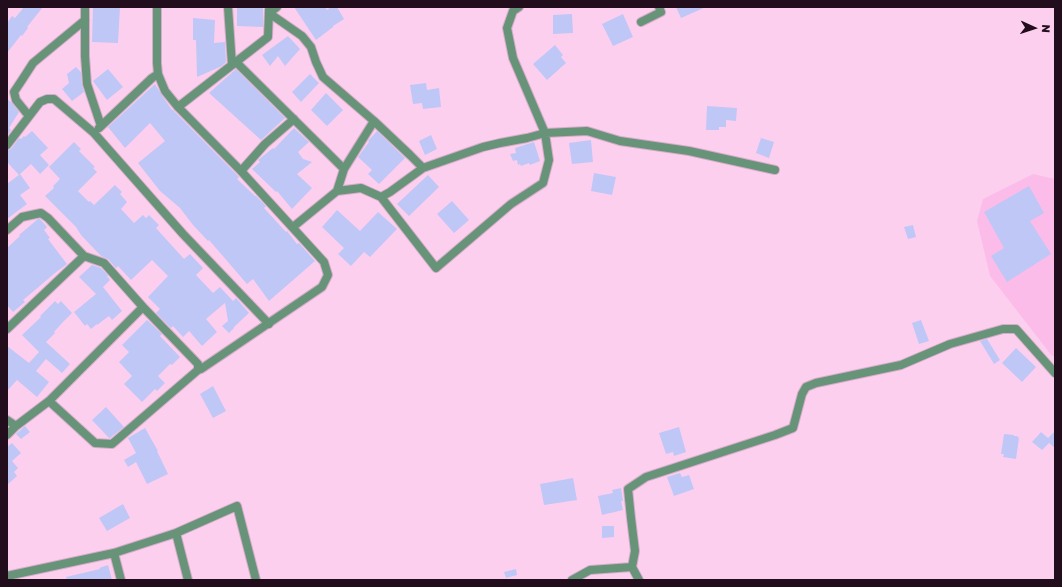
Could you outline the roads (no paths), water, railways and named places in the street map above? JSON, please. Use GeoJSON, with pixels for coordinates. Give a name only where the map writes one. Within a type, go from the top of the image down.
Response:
{"type":"FeatureCollection","features":[{"type":"Feature","properties":{"kind":"street"},"geometry":{"type":"LineString","coordinates":[[85,7],[87,84],[102,126]]}},
{"type":"Feature","properties":{"kind":"street"},"geometry":{"type":"LineString","coordinates":[[50,401],[95,443],[112,444],[198,370],[322,288],[328,275],[324,262],[293,227],[242,171],[178,107],[165,91],[158,74],[156,7]]}},
{"type":"Feature","properties":{"kind":"street"},"geometry":{"type":"LineString","coordinates":[[228,7],[234,64],[294,119],[344,169]]}},
{"type":"Feature","properties":{"kind":"street"},"geometry":{"type":"LineString","coordinates":[[269,10],[277,7]]}},
{"type":"Feature","properties":{"kind":"street"},"geometry":{"type":"LineString","coordinates":[[293,227],[337,191],[361,188],[381,197],[436,268],[511,204],[544,183],[549,160],[545,133],[513,58],[507,28],[513,11],[519,7]]}},
{"type":"Feature","properties":{"kind":"street"},"geometry":{"type":"LineString","coordinates":[[641,22],[661,12],[659,7]]}},
{"type":"Feature","properties":{"kind":"street"},"geometry":{"type":"LineString","coordinates":[[178,107],[268,37],[269,10]]}},
{"type":"Feature","properties":{"kind":"street"},"geometry":{"type":"LineString","coordinates":[[269,10],[302,36],[311,47],[323,77],[374,121],[423,168]]}},
{"type":"Feature","properties":{"kind":"street"},"geometry":{"type":"LineString","coordinates":[[29,116],[16,100],[14,92],[33,63],[85,20]]}},
{"type":"Feature","properties":{"kind":"street"},"geometry":{"type":"LineString","coordinates":[[94,133],[158,74]]}},
{"type":"Feature","properties":{"kind":"street"},"geometry":{"type":"LineString","coordinates":[[7,146],[40,102],[47,99],[54,100],[94,133],[183,234],[269,324]]}},
{"type":"Feature","properties":{"kind":"street"},"geometry":{"type":"LineString","coordinates":[[242,171],[265,144],[294,119]]}},
{"type":"Feature","properties":{"kind":"street"},"geometry":{"type":"LineString","coordinates":[[337,191],[344,169],[374,121]]}},
{"type":"Feature","properties":{"kind":"street"},"geometry":{"type":"LineString","coordinates":[[381,197],[423,168],[483,147],[545,133],[587,131],[620,140],[689,151],[775,170]]}},
{"type":"Feature","properties":{"kind":"street"},"geometry":{"type":"LineString","coordinates":[[7,230],[22,217],[41,213],[48,218],[84,256],[104,263],[143,307],[198,364],[198,370]]}},
{"type":"Feature","properties":{"kind":"street"},"geometry":{"type":"LineString","coordinates":[[7,329],[84,256]]}},
{"type":"Feature","properties":{"kind":"street"},"geometry":{"type":"LineString","coordinates":[[7,435],[16,426],[50,401],[143,307]]}},
{"type":"Feature","properties":{"kind":"street"},"geometry":{"type":"LineString","coordinates":[[640,580],[632,567],[636,551],[630,518],[628,489],[646,477],[775,436],[793,428],[802,394],[806,387],[816,383],[901,365],[950,344],[1003,329],[1016,329],[1055,373]]}},
{"type":"Feature","properties":{"kind":"street"},"geometry":{"type":"LineString","coordinates":[[7,420],[16,426]]}},
{"type":"Feature","properties":{"kind":"street"},"geometry":{"type":"LineString","coordinates":[[7,576],[114,553],[176,533],[237,506],[256,580]]}},
{"type":"Feature","properties":{"kind":"street"},"geometry":{"type":"LineString","coordinates":[[176,533],[188,580]]}},
{"type":"Feature","properties":{"kind":"street"},"geometry":{"type":"LineString","coordinates":[[114,553],[121,580]]}},
{"type":"Feature","properties":{"kind":"street"},"geometry":{"type":"LineString","coordinates":[[572,580],[590,570],[632,567]]}}]}
